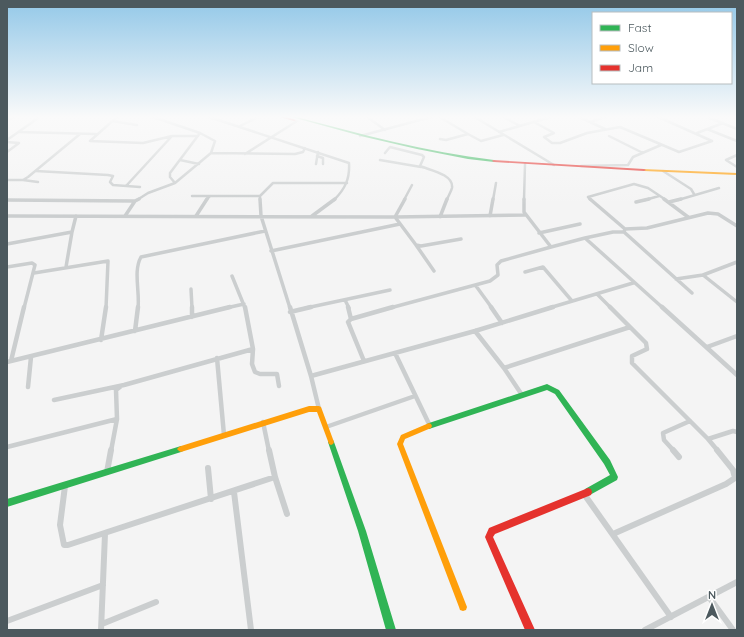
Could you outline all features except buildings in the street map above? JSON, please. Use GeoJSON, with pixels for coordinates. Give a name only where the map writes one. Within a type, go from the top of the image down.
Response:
{"type":"FeatureCollection","features":[{"type":"Feature","properties":{"kind":"main road"},"geometry":{"type":"LineString","coordinates":[[387,146],[412,149]]}},
{"type":"Feature","properties":{"kind":"main road"},"geometry":{"type":"LineString","coordinates":[[396,146],[462,158],[525,164],[663,171],[673,173],[737,174]]}},
{"type":"Feature","properties":{"kind":"main road"},"geometry":{"type":"LineString","coordinates":[[463,606],[400,444],[403,437],[430,426],[547,387],[553,389],[613,472],[612,479],[584,494],[492,531],[489,537],[530,630]]}},
{"type":"Feature","properties":{"kind":"main road"},"geometry":{"type":"LineString","coordinates":[[7,503],[263,422],[308,409],[319,409],[347,493],[362,531],[392,630]]}},
{"type":"Feature","properties":{"kind":"street"},"geometry":{"type":"LineString","coordinates":[[7,152],[15,146]]}},
{"type":"Feature","properties":{"kind":"street"},"geometry":{"type":"LineString","coordinates":[[23,180],[66,146]]}},
{"type":"Feature","properties":{"kind":"street"},"geometry":{"type":"LineString","coordinates":[[126,186],[163,146]]}},
{"type":"Feature","properties":{"kind":"street"},"geometry":{"type":"LineString","coordinates":[[175,183],[170,176],[190,146]]}},
{"type":"Feature","properties":{"kind":"street"},"geometry":{"type":"LineString","coordinates":[[125,216],[134,201],[148,192],[175,183],[199,164],[210,153],[214,146]]}},
{"type":"Feature","properties":{"kind":"street"},"geometry":{"type":"LineString","coordinates":[[244,154],[257,146]]}},
{"type":"Feature","properties":{"kind":"street"},"geometry":{"type":"LineString","coordinates":[[298,146],[349,163],[347,183],[341,194],[312,216]]}},
{"type":"Feature","properties":{"kind":"street"},"geometry":{"type":"LineString","coordinates":[[522,146],[554,165]]}},
{"type":"Feature","properties":{"kind":"street"},"geometry":{"type":"LineString","coordinates":[[628,146],[643,153]]}},
{"type":"Feature","properties":{"kind":"street"},"geometry":{"type":"LineString","coordinates":[[577,167],[628,166],[632,158],[661,146],[675,152],[682,152],[699,146]]}},
{"type":"Feature","properties":{"kind":"street"},"geometry":{"type":"LineString","coordinates":[[385,153],[390,147],[423,156],[420,165],[422,167]]}},
{"type":"Feature","properties":{"kind":"street"},"geometry":{"type":"LineString","coordinates":[[210,153],[300,153],[303,152],[305,148]]}},
{"type":"Feature","properties":{"kind":"street"},"geometry":{"type":"LineString","coordinates":[[316,164],[318,152]]}},
{"type":"Feature","properties":{"kind":"street"},"geometry":{"type":"LineString","coordinates":[[737,155],[726,160],[737,167]]}},
{"type":"Feature","properties":{"kind":"street"},"geometry":{"type":"LineString","coordinates":[[317,156],[323,158],[323,164]]}},
{"type":"Feature","properties":{"kind":"street"},"geometry":{"type":"LineString","coordinates":[[180,160],[199,164]]}},
{"type":"Feature","properties":{"kind":"street"},"geometry":{"type":"LineString","coordinates":[[380,160],[438,171],[452,184],[440,216]]}},
{"type":"Feature","properties":{"kind":"street"},"geometry":{"type":"LineString","coordinates":[[525,164],[524,212],[551,247]]}},
{"type":"Feature","properties":{"kind":"street"},"geometry":{"type":"LineString","coordinates":[[36,171],[108,174],[113,176],[111,184],[140,186]]}},
{"type":"Feature","properties":{"kind":"street"},"geometry":{"type":"LineString","coordinates":[[673,173],[691,189],[694,194]]}},
{"type":"Feature","properties":{"kind":"street"},"geometry":{"type":"LineString","coordinates":[[7,180],[38,182]]}},
{"type":"Feature","properties":{"kind":"street"},"geometry":{"type":"LineString","coordinates":[[192,196],[260,196],[264,193],[268,186],[273,184],[347,183]]}},
{"type":"Feature","properties":{"kind":"street"},"geometry":{"type":"LineString","coordinates":[[490,216],[496,183]]}},
{"type":"Feature","properties":{"kind":"street"},"geometry":{"type":"LineString","coordinates":[[688,217],[669,202],[644,186],[634,184],[588,197],[692,293]]}},
{"type":"Feature","properties":{"kind":"street"},"geometry":{"type":"LineString","coordinates":[[395,217],[412,185]]}},
{"type":"Feature","properties":{"kind":"street"},"geometry":{"type":"LineString","coordinates":[[669,202],[719,188]]}},
{"type":"Feature","properties":{"kind":"street"},"geometry":{"type":"LineString","coordinates":[[196,216],[206,198],[210,196]]}},
{"type":"Feature","properties":{"kind":"street"},"geometry":{"type":"LineString","coordinates":[[260,196],[261,216],[265,231],[311,376],[319,409]]}},
{"type":"Feature","properties":{"kind":"street"},"geometry":{"type":"LineString","coordinates":[[636,202],[659,196]]}},
{"type":"Feature","properties":{"kind":"street"},"geometry":{"type":"LineString","coordinates":[[7,200],[134,201]]}},
{"type":"Feature","properties":{"kind":"street"},"geometry":{"type":"LineString","coordinates":[[351,319],[476,286],[496,279],[498,275],[497,266],[500,261],[585,238],[612,232],[647,228],[688,217],[713,213],[723,217],[737,226]]}},
{"type":"Feature","properties":{"kind":"street"},"geometry":{"type":"LineString","coordinates":[[7,216],[395,217],[525,215]]}},
{"type":"Feature","properties":{"kind":"street"},"geometry":{"type":"LineString","coordinates":[[66,267],[76,216]]}},
{"type":"Feature","properties":{"kind":"street"},"geometry":{"type":"LineString","coordinates":[[395,217],[434,271]]}},
{"type":"Feature","properties":{"kind":"street"},"geometry":{"type":"LineString","coordinates":[[271,251],[400,224]]}},
{"type":"Feature","properties":{"kind":"street"},"geometry":{"type":"LineString","coordinates":[[539,233],[580,224]]}},
{"type":"Feature","properties":{"kind":"street"},"geometry":{"type":"LineString","coordinates":[[136,331],[138,298],[137,264],[141,257],[265,231]]}},
{"type":"Feature","properties":{"kind":"street"},"geometry":{"type":"LineString","coordinates":[[7,244],[72,232]]}},
{"type":"Feature","properties":{"kind":"street"},"geometry":{"type":"LineString","coordinates":[[585,238],[633,283],[737,375]]}},
{"type":"Feature","properties":{"kind":"street"},"geometry":{"type":"LineString","coordinates":[[416,246],[461,239]]}},
{"type":"Feature","properties":{"kind":"street"},"geometry":{"type":"LineString","coordinates":[[34,273],[104,260],[108,261],[107,303],[101,340]]}},
{"type":"Feature","properties":{"kind":"street"},"geometry":{"type":"LineString","coordinates":[[676,279],[703,275],[737,262]]}},
{"type":"Feature","properties":{"kind":"street"},"geometry":{"type":"LineString","coordinates":[[7,267],[34,264],[34,273],[9,362]]}},
{"type":"Feature","properties":{"kind":"street"},"geometry":{"type":"LineString","coordinates":[[525,272],[543,267],[572,301]]}},
{"type":"Feature","properties":{"kind":"street"},"geometry":{"type":"LineString","coordinates":[[703,275],[737,302]]}},
{"type":"Feature","properties":{"kind":"street"},"geometry":{"type":"LineString","coordinates":[[232,276],[244,304],[253,350],[252,364],[255,372],[260,374],[277,374],[279,386]]}},
{"type":"Feature","properties":{"kind":"street"},"geometry":{"type":"LineString","coordinates":[[311,376],[475,331],[633,283]]}},
{"type":"Feature","properties":{"kind":"street"},"geometry":{"type":"LineString","coordinates":[[476,286],[502,322]]}},
{"type":"Feature","properties":{"kind":"street"},"geometry":{"type":"LineString","coordinates":[[191,289],[192,317]]}},
{"type":"Feature","properties":{"kind":"street"},"geometry":{"type":"LineString","coordinates":[[290,312],[390,290]]}},
{"type":"Feature","properties":{"kind":"street"},"geometry":{"type":"LineString","coordinates":[[597,294],[648,346],[647,349],[632,356],[632,362],[708,439],[733,470],[735,478],[726,484],[613,534]]}},
{"type":"Feature","properties":{"kind":"street"},"geometry":{"type":"LineString","coordinates":[[345,300],[351,314],[351,319],[348,322],[348,325],[364,361]]}},
{"type":"Feature","properties":{"kind":"street"},"geometry":{"type":"LineString","coordinates":[[9,362],[244,304]]}},
{"type":"Feature","properties":{"kind":"street"},"geometry":{"type":"LineString","coordinates":[[504,368],[630,327]]}},
{"type":"Feature","properties":{"kind":"street"},"geometry":{"type":"LineString","coordinates":[[475,331],[504,368],[522,395]]}},
{"type":"Feature","properties":{"kind":"street"},"geometry":{"type":"LineString","coordinates":[[707,347],[737,336]]}},
{"type":"Feature","properties":{"kind":"street"},"geometry":{"type":"LineString","coordinates":[[54,400],[124,385],[217,358],[253,350]]}},
{"type":"Feature","properties":{"kind":"street"},"geometry":{"type":"LineString","coordinates":[[395,353],[430,426]]}},
{"type":"Feature","properties":{"kind":"street"},"geometry":{"type":"LineString","coordinates":[[28,387],[31,356]]}},
{"type":"Feature","properties":{"kind":"street"},"geometry":{"type":"LineString","coordinates":[[217,358],[224,435]]}},
{"type":"Feature","properties":{"kind":"street"},"geometry":{"type":"LineString","coordinates":[[107,472],[117,419],[116,390],[124,385]]}},
{"type":"Feature","properties":{"kind":"street"},"geometry":{"type":"LineString","coordinates":[[326,427],[416,396]]}},
{"type":"Feature","properties":{"kind":"street"},"geometry":{"type":"LineString","coordinates":[[7,446],[117,419]]}},
{"type":"Feature","properties":{"kind":"street"},"geometry":{"type":"LineString","coordinates":[[679,457],[664,440],[663,433],[690,421]]}},
{"type":"Feature","properties":{"kind":"street"},"geometry":{"type":"LineString","coordinates":[[263,422],[275,477],[287,514]]}},
{"type":"Feature","properties":{"kind":"street"},"geometry":{"type":"LineString","coordinates":[[708,439],[733,431],[737,432]]}},
{"type":"Feature","properties":{"kind":"street"},"geometry":{"type":"LineString","coordinates":[[208,468],[211,499]]}},
{"type":"Feature","properties":{"kind":"street"},"geometry":{"type":"LineString","coordinates":[[64,486],[61,541],[64,545],[68,545],[105,534],[169,511],[234,492],[275,477]]}},
{"type":"Feature","properties":{"kind":"street"},"geometry":{"type":"LineString","coordinates":[[234,492],[251,630]]}},
{"type":"Feature","properties":{"kind":"street"},"geometry":{"type":"LineString","coordinates":[[584,494],[671,617]]}},
{"type":"Feature","properties":{"kind":"street"},"geometry":{"type":"LineString","coordinates":[[105,534],[101,627],[156,602]]}},
{"type":"Feature","properties":{"kind":"street"},"geometry":{"type":"LineString","coordinates":[[645,630],[737,582]]}},
{"type":"Feature","properties":{"kind":"street"},"geometry":{"type":"LineString","coordinates":[[7,621],[103,585]]}},
{"type":"Feature","properties":{"kind":"street"},"geometry":{"type":"LineString","coordinates":[[709,597],[733,630]]}},
{"type":"Feature","properties":{"kind":"traffic: fast"},"geometry":{"type":"LineString","coordinates":[[407,146],[442,154],[494,161]]}},
{"type":"Feature","properties":{"kind":"traffic: fast"},"geometry":{"type":"LineString","coordinates":[[429,426],[547,387],[557,392],[607,462],[614,477],[588,492]]}},
{"type":"Feature","properties":{"kind":"traffic: fast"},"geometry":{"type":"LineString","coordinates":[[331,442],[362,531],[391,630]]}},
{"type":"Feature","properties":{"kind":"traffic: fast"},"geometry":{"type":"LineString","coordinates":[[7,503],[181,449]]}},
{"type":"Feature","properties":{"kind":"traffic: slow"},"geometry":{"type":"LineString","coordinates":[[644,170],[737,174]]}},
{"type":"Feature","properties":{"kind":"traffic: slow"},"geometry":{"type":"LineString","coordinates":[[181,449],[309,409],[319,409],[331,442]]}},
{"type":"Feature","properties":{"kind":"traffic: slow"},"geometry":{"type":"LineString","coordinates":[[429,426],[403,437],[400,444],[463,607]]}},
{"type":"Feature","properties":{"kind":"traffic: jam"},"geometry":{"type":"LineString","coordinates":[[494,161],[644,170]]}},
{"type":"Feature","properties":{"kind":"traffic: jam"},"geometry":{"type":"LineString","coordinates":[[530,630],[489,537],[492,531],[588,492]]}}]}
